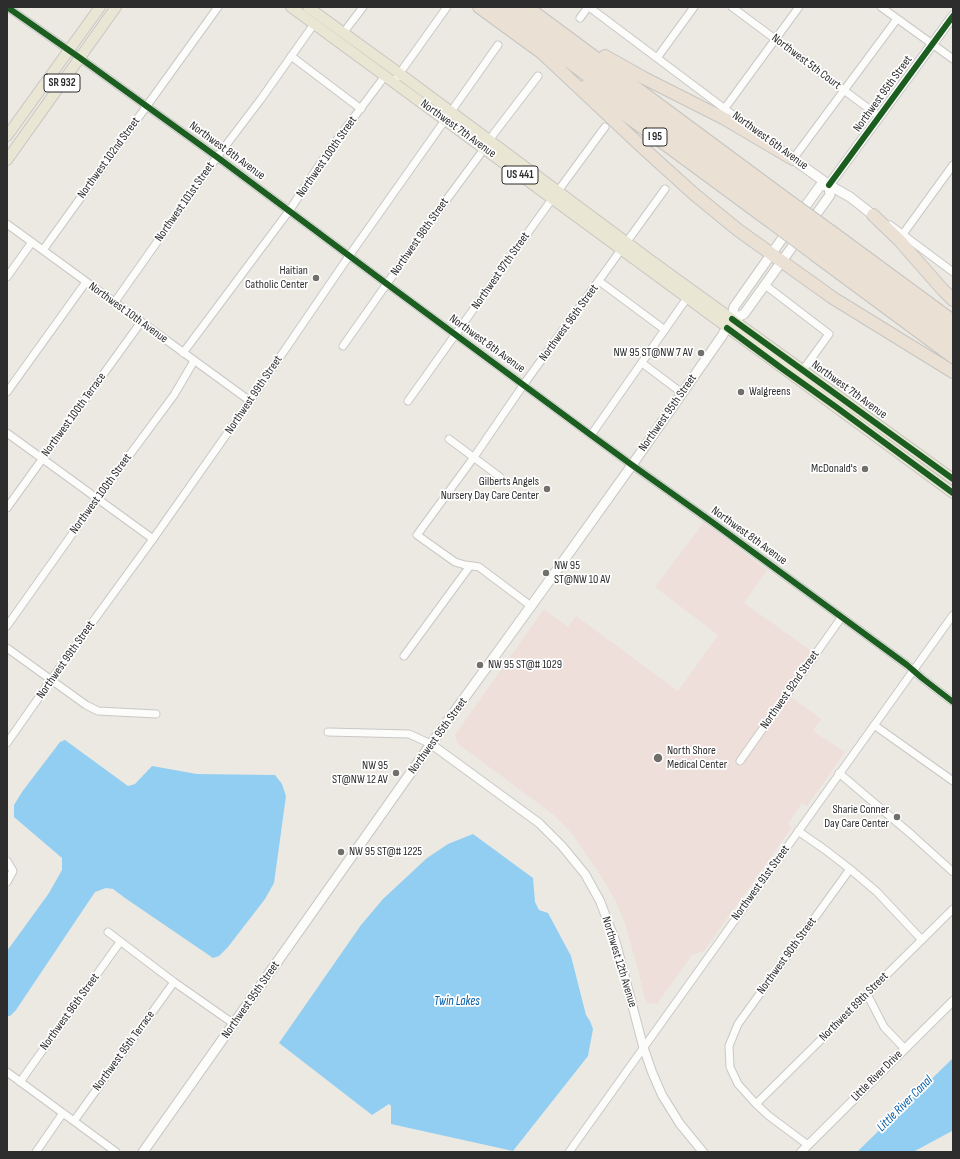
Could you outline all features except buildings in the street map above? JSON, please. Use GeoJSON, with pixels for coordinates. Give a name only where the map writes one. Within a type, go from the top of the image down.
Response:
{"type":"FeatureCollection","features":[{"type":"Feature","properties":{"kind":"highway"},"geometry":{"type":"LineString","coordinates":[[512,7],[776,209]]}},
{"type":"Feature","properties":{"kind":"highway","name":"I 95"},"geometry":{"type":"LineString","coordinates":[[527,7],[561,32],[776,209],[824,244],[953,321]]}},
{"type":"Feature","properties":{"kind":"highway"},"geometry":{"type":"LineString","coordinates":[[484,8],[776,209]]}},
{"type":"Feature","properties":{"kind":"highway","name":"I 95"},"geometry":{"type":"LineString","coordinates":[[484,8],[543,54],[776,209],[824,244],[953,357]]}},
{"type":"Feature","properties":{"kind":"highway"},"geometry":{"type":"LineString","coordinates":[[561,32],[644,78],[725,119],[793,159]]}},
{"type":"Feature","properties":{"kind":"highway"},"geometry":{"type":"LineString","coordinates":[[543,54],[642,148],[722,218],[832,298],[953,372]]}},
{"type":"Feature","properties":{"kind":"highway"},"geometry":{"type":"LineString","coordinates":[[873,215],[899,240],[953,300]]}},
{"type":"Feature","properties":{"kind":"highway"},"geometry":{"type":"LineString","coordinates":[[824,244],[953,333]]}},
{"type":"Feature","properties":{"kind":"highway"},"geometry":{"type":"LineString","coordinates":[[824,244],[953,346]]}},
{"type":"Feature","properties":{"kind":"main road","name":"SR 932"},"geometry":{"type":"LineString","coordinates":[[7,136],[100,7]]}},
{"type":"Feature","properties":{"kind":"main road","name":"SR 932"},"geometry":{"type":"LineString","coordinates":[[7,160],[116,7]]}},
{"type":"Feature","properties":{"kind":"main road","name":"Northwest 7th Avenue"},"geometry":{"type":"LineString","coordinates":[[291,7],[445,121],[486,144]]}},
{"type":"Feature","properties":{"kind":"main road","name":"Northwest 7th Avenue"},"geometry":{"type":"LineString","coordinates":[[308,7],[400,73],[451,112],[486,144],[730,324],[817,393],[953,493]]}},
{"type":"Feature","properties":{"kind":"main road","name":"Northwest 95th Street"},"geometry":{"type":"LineString","coordinates":[[143,1152],[431,744],[632,465],[730,324],[744,314],[782,262],[829,196],[829,185],[953,16]]}},
{"type":"Feature","properties":{"kind":"main road"},"geometry":{"type":"LineString","coordinates":[[314,24],[324,25],[351,44],[362,46]]}},
{"type":"Feature","properties":{"kind":"main road","name":"Northwest 6th Avenue"},"geometry":{"type":"LineString","coordinates":[[793,159],[829,185],[850,197],[873,215]]}},
{"type":"Feature","properties":{"kind":"main road","name":"Northwest 95th Street"},"geometry":{"type":"LineString","coordinates":[[730,324],[734,307],[771,254],[820,186],[829,185]]}},
{"type":"Feature","properties":{"kind":"main road","name":"Northwest 7th Avenue"},"geometry":{"type":"LineString","coordinates":[[555,195],[580,214],[590,214],[624,246],[687,298],[803,370],[953,479]]}},
{"type":"Feature","properties":{"kind":"main road"},"geometry":{"type":"LineString","coordinates":[[817,393],[824,394],[852,414],[862,413]]}},
{"type":"Feature","properties":{"kind":"main road"},"geometry":{"type":"LineString","coordinates":[[877,437],[886,437],[901,448],[910,448]]}},
{"type":"Feature","properties":{"kind":"street","name":"Northwest 8th Avenue"},"geometry":{"type":"LineString","coordinates":[[7,7],[217,157],[632,465],[913,670],[953,702]]}},
{"type":"Feature","properties":{"kind":"street","name":"Northwest 102nd Street"},"geometry":{"type":"LineString","coordinates":[[43,250],[218,7]]}},
{"type":"Feature","properties":{"kind":"street"},"geometry":{"type":"LineString","coordinates":[[344,32],[363,7]]}},
{"type":"Feature","properties":{"kind":"street"},"geometry":{"type":"LineString","coordinates":[[393,82],[447,7]]}},
{"type":"Feature","properties":{"kind":"street"},"geometry":{"type":"LineString","coordinates":[[580,18],[588,7]]}},
{"type":"Feature","properties":{"kind":"street","name":"Northwest 6th Avenue"},"geometry":{"type":"LineString","coordinates":[[588,7],[793,159]]}},
{"type":"Feature","properties":{"kind":"street"},"geometry":{"type":"LineString","coordinates":[[657,58],[694,7]]}},
{"type":"Feature","properties":{"kind":"street","name":"Northwest 5th Court"},"geometry":{"type":"LineString","coordinates":[[732,7],[880,116]]}},
{"type":"Feature","properties":{"kind":"street"},"geometry":{"type":"LineString","coordinates":[[725,108],[799,7]]}},
{"type":"Feature","properties":{"kind":"street"},"geometry":{"type":"LineString","coordinates":[[881,7],[953,60]]}},
{"type":"Feature","properties":{"kind":"street"},"geometry":{"type":"LineString","coordinates":[[793,159],[897,19]]}},
{"type":"Feature","properties":{"kind":"street","name":"Northwest 101st Street"},"geometry":{"type":"LineString","coordinates":[[114,303],[217,157],[261,99],[314,24]]}},
{"type":"Feature","properties":{"kind":"street","name":"Northwest 99th Street"},"geometry":{"type":"LineString","coordinates":[[7,743],[250,401],[349,256],[498,46]]}},
{"type":"Feature","properties":{"kind":"street"},"geometry":{"type":"LineString","coordinates":[[291,56],[361,109]]}},
{"type":"Feature","properties":{"kind":"street","name":"Northwest 100th Street"},"geometry":{"type":"LineString","coordinates":[[183,353],[289,211],[330,150],[384,76]]}},
{"type":"Feature","properties":{"kind":"street","name":"Northwest 98th Street"},"geometry":{"type":"LineString","coordinates":[[343,346],[486,144],[538,76]]}},
{"type":"Feature","properties":{"kind":"street","name":"Northwest 97th Street"},"geometry":{"type":"LineString","coordinates":[[408,401],[605,127]]}},
{"type":"Feature","properties":{"kind":"street"},"geometry":{"type":"LineString","coordinates":[[903,234],[953,165]]}},
{"type":"Feature","properties":{"kind":"street","name":"Northwest 96th Street"},"geometry":{"type":"LineString","coordinates":[[470,566],[455,562],[417,535],[665,189]]}},
{"type":"Feature","properties":{"kind":"street","name":"Northwest 6th Avenue"},"geometry":{"type":"LineString","coordinates":[[873,215],[903,234],[953,272]]}},
{"type":"Feature","properties":{"kind":"street","name":"Northwest 10th Avenue"},"geometry":{"type":"LineString","coordinates":[[7,224],[250,401]]}},
{"type":"Feature","properties":{"kind":"street"},"geometry":{"type":"LineString","coordinates":[[7,276],[32,242]]}},
{"type":"Feature","properties":{"kind":"street"},"geometry":{"type":"LineString","coordinates":[[599,281],[665,330]]}},
{"type":"Feature","properties":{"kind":"street"},"geometry":{"type":"LineString","coordinates":[[7,392],[86,282]]}},
{"type":"Feature","properties":{"kind":"street"},"geometry":{"type":"LineString","coordinates":[[765,285],[829,334],[803,370]]}},
{"type":"Feature","properties":{"kind":"street"},"geometry":{"type":"LineString","coordinates":[[592,434],[687,298]]}},
{"type":"Feature","properties":{"kind":"street","name":"Northwest 100th Terrace"},"geometry":{"type":"LineString","coordinates":[[7,508],[141,322]]}},
{"type":"Feature","properties":{"kind":"street","name":"Northwest 100th Street"},"geometry":{"type":"LineString","coordinates":[[7,626],[97,499],[174,395],[194,361]]}},
{"type":"Feature","properties":{"kind":"street"},"geometry":{"type":"LineString","coordinates":[[642,363],[682,393]]}},
{"type":"Feature","properties":{"kind":"street"},"geometry":{"type":"LineString","coordinates":[[7,433],[153,538]]}},
{"type":"Feature","properties":{"kind":"street"},"geometry":{"type":"LineString","coordinates":[[449,438],[500,477]]}},
{"type":"Feature","properties":{"kind":"street"},"geometry":{"type":"LineString","coordinates":[[404,656],[470,566],[479,567],[531,606]]}},
{"type":"Feature","properties":{"kind":"street","name":"Northwest 91st Street"},"geometry":{"type":"LineString","coordinates":[[570,1150],[953,615]]}},
{"type":"Feature","properties":{"kind":"street","name":"Northwest 92nd Street"},"geometry":{"type":"LineString","coordinates":[[740,762],[841,618]]}},
{"type":"Feature","properties":{"kind":"street"},"geometry":{"type":"LineString","coordinates":[[7,648],[86,705],[98,711],[156,714]]}},
{"type":"Feature","properties":{"kind":"street"},"geometry":{"type":"LineString","coordinates":[[874,725],[953,781]]}},
{"type":"Feature","properties":{"kind":"street","name":"Northwest 12th Avenue"},"geometry":{"type":"LineString","coordinates":[[328,732],[409,734],[431,744],[539,822],[562,846],[585,874],[600,901],[616,943],[652,1072],[662,1095],[680,1124],[703,1152]]}},
{"type":"Feature","properties":{"kind":"street"},"geometry":{"type":"LineString","coordinates":[[839,773],[953,872]]}},
{"type":"Feature","properties":{"kind":"street"},"geometry":{"type":"LineString","coordinates":[[798,832],[824,849],[878,892],[922,940]]}},
{"type":"Feature","properties":{"kind":"street"},"geometry":{"type":"LineString","coordinates":[[7,861],[13,871],[7,882]]}},
{"type":"Feature","properties":{"kind":"street","name":"Northwest 90th Street"},"geometry":{"type":"LineString","coordinates":[[756,1104],[738,1084],[730,1067],[729,1046],[738,1024],[850,869]]}},
{"type":"Feature","properties":{"kind":"street","name":"Northwest 89th Street"},"geometry":{"type":"LineString","coordinates":[[756,1104],[953,909]]}},
{"type":"Feature","properties":{"kind":"street"},"geometry":{"type":"LineString","coordinates":[[108,932],[174,982],[234,1024]]}},
{"type":"Feature","properties":{"kind":"street","name":"Northwest 96th Street"},"geometry":{"type":"LineString","coordinates":[[20,1082],[120,942]]}},
{"type":"Feature","properties":{"kind":"street","name":"Northwest 95th Terrace"},"geometry":{"type":"LineString","coordinates":[[74,1121],[174,982]]}},
{"type":"Feature","properties":{"kind":"street"},"geometry":{"type":"LineString","coordinates":[[867,994],[884,1027],[904,1048]]}},
{"type":"Feature","properties":{"kind":"street","name":"Little River Drive"},"geometry":{"type":"LineString","coordinates":[[801,1152],[953,1000]]}},
{"type":"Feature","properties":{"kind":"street"},"geometry":{"type":"LineString","coordinates":[[7,1072],[116,1152]]}},
{"type":"Feature","properties":{"kind":"street"},"geometry":{"type":"LineString","coordinates":[[756,1104],[769,1116],[808,1145]]}},
{"type":"Feature","properties":{"kind":"street"},"geometry":{"type":"LineString","coordinates":[[36,1152],[63,1113]]}},
{"type":"Feature","properties":{"kind":"street"},"geometry":{"type":"LineString","coordinates":[[570,1150],[579,1152]]}},
{"type":"Feature","properties":{"kind":"shaded area","name":"North Shore Medical Center"},"geometry":{"type":"Polygon","coordinates":[[[704,522],[767,570],[744,603],[813,652],[819,659],[791,697],[821,719],[813,731],[845,752],[807,806],[802,803],[788,824],[792,827],[704,951],[692,955],[657,1004],[646,1003],[625,924],[617,904],[603,879],[573,835],[555,816],[457,743],[455,735],[544,609],[568,627],[576,616],[678,691],[718,635],[655,587],[704,522]]]}},
{"type":"Feature","properties":{"kind":"water"},"geometry":{"type":"Polygon","coordinates":[[[65,740],[128,786],[135,784],[152,766],[197,774],[275,775],[282,784],[286,796],[274,883],[265,899],[228,947],[219,956],[213,958],[113,889],[106,888],[95,892],[16,1010],[10,1016],[7,1016],[7,951],[49,893],[62,870],[62,858],[14,817],[14,805],[22,792],[60,742],[65,740]]]}},
{"type":"Feature","properties":{"kind":"water","name":"Twin Lakes"},"geometry":{"type":"Polygon","coordinates":[[[473,834],[533,878],[535,902],[539,910],[548,913],[571,956],[586,1015],[593,1029],[588,1056],[513,1151],[391,1124],[391,1106],[389,1104],[372,1115],[279,1043],[361,925],[383,899],[427,858],[448,844],[473,834]]]}},
{"type":"Feature","properties":{"kind":"water"},"geometry":{"type":"Polygon","coordinates":[[[953,1058],[952,1131],[913,1152],[857,1152],[953,1058]]]}},
{"type":"Feature","properties":{"kind":"cycle path"},"geometry":{"type":"LineString","coordinates":[[7,7],[217,157],[591,435],[907,665],[953,702]]}},
{"type":"Feature","properties":{"kind":"cycle path"},"geometry":{"type":"LineString","coordinates":[[829,185],[953,16]]}},
{"type":"Feature","properties":{"kind":"cycle path"},"geometry":{"type":"LineString","coordinates":[[732,319],[953,479]]}},
{"type":"Feature","properties":{"kind":"cycle path"},"geometry":{"type":"LineString","coordinates":[[727,328],[953,493]]}},
{"type":"Feature","properties":{"kind":"place","name":"Haitian Catholic Center"},"geometry":{"type":"Point","coordinates":[316,278]}},
{"type":"Feature","properties":{"kind":"place","name":"NW 95 ST@NW 7 AV"},"geometry":{"type":"Point","coordinates":[701,353]}},
{"type":"Feature","properties":{"kind":"place","name":"Walgreens"},"geometry":{"type":"Point","coordinates":[741,392]}},
{"type":"Feature","properties":{"kind":"place","name":"McDonald's"},"geometry":{"type":"Point","coordinates":[865,469]}},
{"type":"Feature","properties":{"kind":"place","name":"Gilberts Angels Nursery Day Care Center"},"geometry":{"type":"Point","coordinates":[547,489]}},
{"type":"Feature","properties":{"kind":"place","name":"NW 95 ST@NW 10 AV"},"geometry":{"type":"Point","coordinates":[546,573]}},
{"type":"Feature","properties":{"kind":"place","name":"NW 95 ST@# 1029"},"geometry":{"type":"Point","coordinates":[480,665]}},
{"type":"Feature","properties":{"kind":"place","name":"North Shore Medical Center"},"geometry":{"type":"Point","coordinates":[658,758]}},
{"type":"Feature","properties":{"kind":"place","name":"NW 95 ST@NW 12 AV"},"geometry":{"type":"Point","coordinates":[396,773]}},
{"type":"Feature","properties":{"kind":"place","name":"Sharie Conner Day Care Center"},"geometry":{"type":"Point","coordinates":[897,817]}},
{"type":"Feature","properties":{"kind":"place","name":"NW 95 ST@# 1225"},"geometry":{"type":"Point","coordinates":[341,852]}},
{"type":"Feature","properties":{"kind":"water label","name":"Little River Canal"},"geometry":{"type":"Point","coordinates":[905,1104]}}]}
